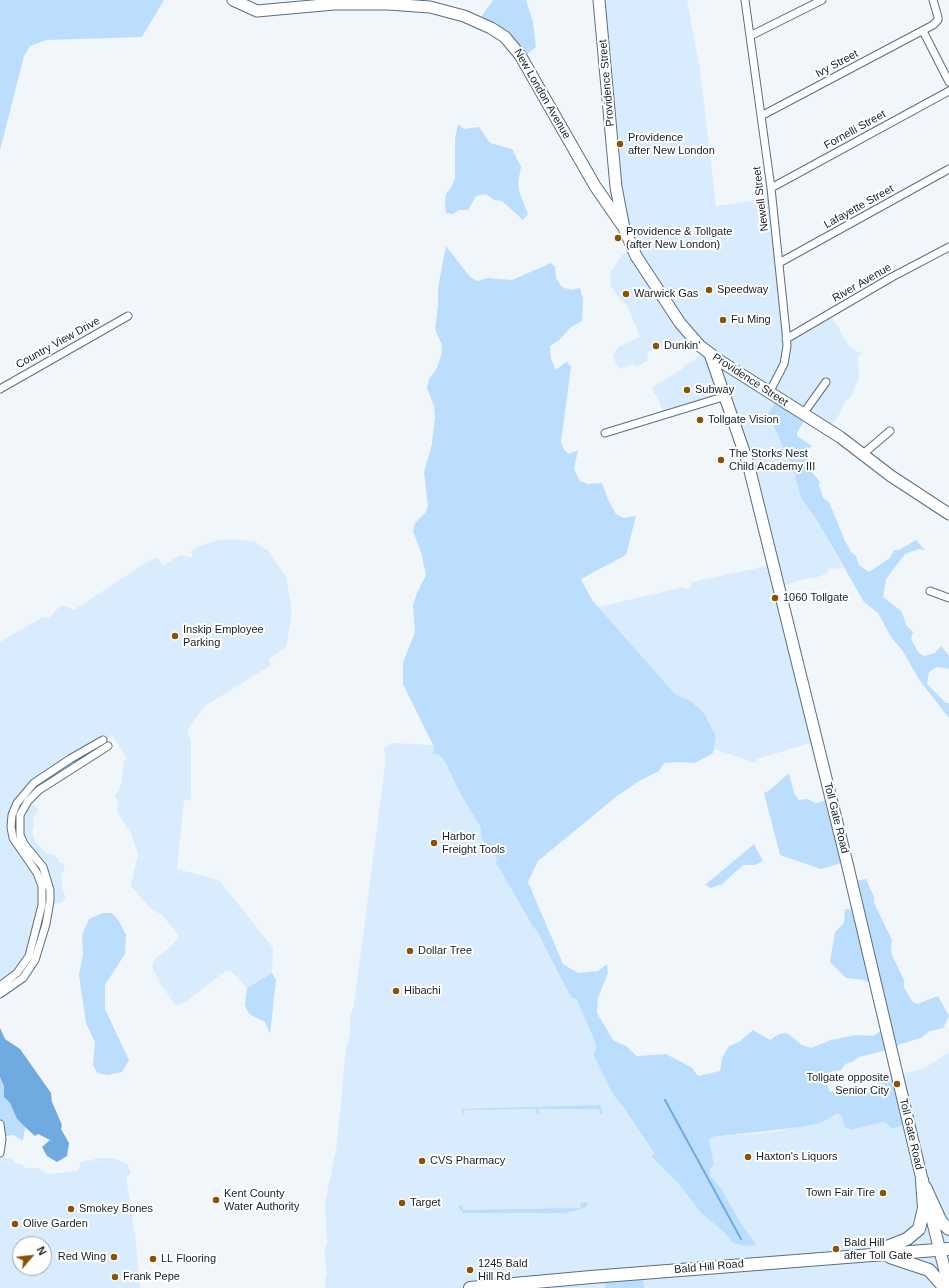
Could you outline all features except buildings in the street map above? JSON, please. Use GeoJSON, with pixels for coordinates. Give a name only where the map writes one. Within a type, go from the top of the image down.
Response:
{"type":"FeatureCollection","features":[{"type":"Feature","properties":{"kind":"main road","name":"New London Avenue"},"geometry":{"type":"LineString","coordinates":[[233,0],[257,12],[334,2],[430,7],[474,20],[505,37],[520,55],[595,186],[624,228]]}},
{"type":"Feature","properties":{"kind":"main road","name":"Providence Street"},"geometry":{"type":"LineString","coordinates":[[599,0],[616,187],[624,228],[636,256],[680,323],[700,346],[710,354],[840,437],[891,476],[949,514]]}},
{"type":"Feature","properties":{"kind":"main road","name":"Toll Gate Road"},"geometry":{"type":"LineString","coordinates":[[710,354],[726,396],[749,469],[847,863],[922,1180],[944,1250],[949,1287]]}},
{"type":"Feature","properties":{"kind":"main road"},"geometry":{"type":"LineString","coordinates":[[922,1180],[941,1222],[949,1229]]}},
{"type":"Feature","properties":{"kind":"main road"},"geometry":{"type":"LineString","coordinates":[[865,1255],[907,1239],[919,1229],[924,1208],[922,1180]]}},
{"type":"Feature","properties":{"kind":"main road","name":"Bald Hill Road"},"geometry":{"type":"LineString","coordinates":[[470,1288],[865,1255],[944,1250]]}},
{"type":"Feature","properties":{"kind":"main road"},"geometry":{"type":"LineString","coordinates":[[881,1254],[922,1267],[935,1276],[945,1288]]}},
{"type":"Feature","properties":{"kind":"street","name":"Newell Street"},"geometry":{"type":"LineString","coordinates":[[745,0],[771,188],[786,339],[784,364],[769,393]]}},
{"type":"Feature","properties":{"kind":"street"},"geometry":{"type":"LineString","coordinates":[[750,36],[822,0]]}},
{"type":"Feature","properties":{"kind":"street","name":"Ivy Street"},"geometry":{"type":"LineString","coordinates":[[761,116],[923,31],[938,20],[937,10],[933,0]]}},
{"type":"Feature","properties":{"kind":"street"},"geometry":{"type":"LineString","coordinates":[[923,31],[949,82]]}},
{"type":"Feature","properties":{"kind":"street","name":"Fornelli Street"},"geometry":{"type":"LineString","coordinates":[[771,188],[949,91]]}},
{"type":"Feature","properties":{"kind":"street","name":"Lafayette Street"},"geometry":{"type":"LineString","coordinates":[[779,263],[949,169]]}},
{"type":"Feature","properties":{"kind":"street","name":"River Avenue"},"geometry":{"type":"LineString","coordinates":[[786,339],[892,277],[949,247]]}},
{"type":"Feature","properties":{"kind":"street","name":"Country View Drive"},"geometry":{"type":"LineString","coordinates":[[0,389],[128,316]]}},
{"type":"Feature","properties":{"kind":"street"},"geometry":{"type":"LineString","coordinates":[[803,414],[826,382]]}},
{"type":"Feature","properties":{"kind":"street"},"geometry":{"type":"LineString","coordinates":[[605,433],[726,396]]}},
{"type":"Feature","properties":{"kind":"street"},"geometry":{"type":"LineString","coordinates":[[862,454],[890,432]]}},
{"type":"Feature","properties":{"kind":"street"},"geometry":{"type":"LineString","coordinates":[[930,592],[949,598]]}},
{"type":"Feature","properties":{"kind":"street"},"geometry":{"type":"LineString","coordinates":[[0,986],[17,973],[29,956],[42,905],[42,886],[37,873],[13,838],[11,826],[12,815],[17,803],[34,783],[70,759],[106,743],[39,790],[28,801],[20,815],[20,835],[24,844],[43,867],[50,890],[50,901],[46,924],[35,960],[23,978],[0,994]]}},
{"type":"Feature","properties":{"kind":"street"},"geometry":{"type":"LineString","coordinates":[[0,1124],[2,1139],[0,1153]]}},
{"type":"Feature","properties":{"kind":"shaded area"},"geometry":{"type":"Polygon","coordinates":[[[0,0],[164,0],[142,37],[46,40],[30,46],[24,56],[0,150],[0,0]]]}},
{"type":"Feature","properties":{"kind":"shaded area"},"geometry":{"type":"Polygon","coordinates":[[[493,0],[526,0],[533,22],[536,47],[523,57],[493,25],[481,17],[493,0]]]}},
{"type":"Feature","properties":{"kind":"shaded area"},"geometry":{"type":"Polygon","coordinates":[[[599,0],[687,0],[700,69],[716,206],[771,198],[787,335],[829,317],[838,326],[841,334],[849,346],[858,352],[864,353],[858,356],[859,377],[851,397],[845,402],[839,415],[827,431],[807,418],[768,414],[794,472],[801,498],[818,522],[843,568],[829,569],[827,573],[818,577],[801,580],[779,587],[814,742],[757,759],[756,763],[714,749],[716,737],[689,700],[675,694],[598,607],[684,587],[685,589],[690,589],[692,582],[772,565],[725,398],[663,412],[657,396],[653,392],[653,387],[682,369],[684,365],[692,362],[704,351],[690,335],[669,348],[658,348],[647,352],[648,360],[637,367],[633,364],[621,369],[616,364],[613,356],[618,347],[640,337],[627,305],[619,298],[611,286],[610,273],[622,255],[634,248],[624,229],[599,0]]]}},
{"type":"Feature","properties":{"kind":"shaded area"},"geometry":{"type":"Polygon","coordinates":[[[458,124],[464,129],[479,127],[490,143],[512,149],[521,167],[518,183],[520,194],[528,214],[523,220],[502,201],[494,200],[486,194],[476,196],[468,210],[459,210],[453,214],[446,213],[446,194],[451,188],[455,178],[455,139],[458,124]]]}},
{"type":"Feature","properties":{"kind":"shaded area"},"geometry":{"type":"Polygon","coordinates":[[[446,246],[470,277],[477,281],[488,278],[512,280],[551,263],[555,267],[556,278],[562,287],[571,290],[580,288],[583,299],[582,321],[571,327],[559,340],[550,346],[551,359],[556,370],[566,362],[571,366],[561,442],[564,450],[569,454],[578,450],[574,469],[580,481],[588,484],[602,483],[609,502],[616,514],[623,518],[636,516],[626,555],[581,579],[592,600],[675,694],[689,700],[704,713],[716,737],[713,753],[695,763],[664,763],[659,771],[639,781],[617,796],[538,861],[528,882],[563,964],[578,973],[598,971],[607,964],[608,973],[598,998],[597,1013],[613,1040],[626,1046],[637,1056],[666,1054],[691,1067],[698,1076],[720,1071],[722,1058],[729,1046],[739,1042],[753,1030],[770,1040],[779,1034],[787,1033],[802,1045],[811,1048],[831,1040],[856,1035],[873,1036],[886,1028],[876,986],[864,980],[846,978],[830,962],[835,932],[844,923],[845,909],[857,910],[850,882],[866,879],[874,897],[874,903],[892,940],[892,955],[904,980],[904,987],[912,1001],[917,1004],[938,996],[949,1016],[943,1028],[930,1031],[921,1038],[891,1047],[891,1049],[859,1057],[852,1062],[845,1064],[841,1070],[830,1072],[825,1080],[830,1092],[843,1090],[850,1096],[863,1094],[874,1090],[877,1087],[878,1077],[897,1073],[908,1123],[892,1129],[885,1122],[883,1122],[852,1130],[845,1127],[842,1117],[838,1113],[821,1123],[801,1127],[712,1137],[709,1141],[714,1164],[710,1169],[710,1176],[720,1187],[743,1226],[757,1245],[743,1246],[731,1242],[726,1234],[701,1213],[678,1183],[651,1156],[655,1154],[624,1108],[614,1096],[593,1054],[596,1051],[595,1042],[576,998],[572,998],[568,992],[537,931],[533,927],[498,866],[495,864],[497,860],[494,852],[489,850],[482,839],[480,826],[461,795],[444,760],[439,755],[433,754],[434,747],[403,684],[403,663],[415,632],[413,605],[426,575],[421,552],[413,531],[415,523],[425,513],[428,506],[424,472],[432,444],[435,417],[434,406],[427,388],[429,379],[437,368],[441,356],[442,345],[435,329],[438,306],[438,288],[446,246]]]}},
{"type":"Feature","properties":{"kind":"shaded area"},"geometry":{"type":"Polygon","coordinates":[[[777,399],[805,419],[797,433],[797,436],[812,446],[807,450],[807,459],[811,471],[820,482],[819,485],[823,498],[829,502],[845,541],[851,552],[856,556],[859,565],[869,572],[890,558],[894,550],[899,550],[916,540],[925,550],[918,549],[905,554],[886,579],[883,597],[902,612],[906,625],[913,632],[911,638],[918,652],[924,656],[935,653],[941,646],[949,656],[949,669],[937,667],[929,672],[927,684],[946,703],[949,703],[949,718],[920,681],[902,650],[891,637],[878,613],[864,602],[818,522],[801,498],[794,472],[768,414],[777,399]]]}},
{"type":"Feature","properties":{"kind":"shaded area"},"geometry":{"type":"Polygon","coordinates":[[[234,539],[256,542],[268,551],[286,577],[292,612],[286,647],[269,659],[271,665],[205,706],[187,730],[191,742],[191,799],[184,801],[177,869],[219,880],[273,948],[272,973],[247,988],[231,971],[224,972],[187,1001],[176,1006],[161,985],[152,966],[154,960],[174,943],[179,936],[162,915],[150,908],[131,886],[138,854],[129,828],[127,828],[117,811],[118,802],[115,796],[121,785],[124,761],[128,757],[126,757],[112,735],[51,771],[24,797],[39,810],[33,819],[34,826],[32,832],[35,841],[46,853],[55,855],[60,863],[63,863],[65,866],[61,877],[66,898],[61,903],[44,903],[29,957],[0,987],[0,642],[43,617],[49,618],[60,606],[69,607],[74,610],[150,560],[157,558],[164,565],[180,555],[193,558],[191,551],[199,546],[219,540],[234,539]]]}},
{"type":"Feature","properties":{"kind":"shaded area"},"geometry":{"type":"Polygon","coordinates":[[[392,743],[432,745],[434,749],[433,754],[439,755],[444,760],[461,795],[494,852],[497,860],[496,864],[533,927],[537,931],[568,992],[572,998],[576,998],[595,1042],[596,1051],[614,1096],[624,1108],[655,1154],[651,1156],[678,1183],[701,1213],[726,1234],[731,1242],[743,1246],[757,1244],[743,1226],[720,1187],[710,1176],[710,1169],[714,1164],[709,1141],[712,1137],[774,1132],[821,1123],[838,1113],[842,1117],[845,1127],[852,1130],[883,1122],[885,1122],[889,1127],[899,1074],[923,1069],[949,1052],[949,1288],[644,1288],[643,1272],[604,1275],[605,1288],[326,1288],[325,1280],[327,1274],[324,1253],[327,1242],[325,1203],[337,1144],[346,1048],[350,1035],[350,1017],[354,1005],[386,758],[384,748],[392,743]]]}},
{"type":"Feature","properties":{"kind":"shaded area"},"geometry":{"type":"Polygon","coordinates":[[[789,773],[794,793],[799,800],[807,799],[816,803],[829,799],[845,862],[821,869],[780,855],[764,793],[770,790],[789,773]]]}},
{"type":"Feature","properties":{"kind":"shaded area"},"geometry":{"type":"Polygon","coordinates":[[[754,844],[763,861],[755,865],[743,865],[722,884],[711,888],[705,885],[754,844]]]}},
{"type":"Feature","properties":{"kind":"shaded area"},"geometry":{"type":"Polygon","coordinates":[[[103,913],[112,913],[119,921],[126,935],[125,954],[105,985],[105,1009],[129,1060],[122,1072],[107,1075],[97,1073],[93,1065],[95,1042],[86,1023],[79,975],[83,955],[82,935],[89,919],[103,913]]]}},
{"type":"Feature","properties":{"kind":"shaded area"},"geometry":{"type":"Polygon","coordinates":[[[272,973],[276,980],[270,1034],[265,1022],[249,1014],[245,1005],[247,988],[272,973]]]}},
{"type":"Feature","properties":{"kind":"shaded area"},"geometry":{"type":"Polygon","coordinates":[[[0,1028],[5,1039],[20,1049],[51,1093],[52,1102],[62,1125],[61,1129],[69,1143],[67,1156],[57,1162],[47,1156],[42,1147],[50,1140],[38,1134],[35,1136],[25,1127],[17,1119],[10,1103],[4,1097],[4,1086],[0,1077],[0,1028]]]}},
{"type":"Feature","properties":{"kind":"shaded area"},"geometry":{"type":"Polygon","coordinates":[[[0,1074],[5,1082],[4,1097],[10,1103],[17,1119],[25,1127],[23,1141],[14,1135],[0,1137],[0,1074]]]}},
{"type":"Feature","properties":{"kind":"shaded area"},"geometry":{"type":"Polygon","coordinates":[[[600,1105],[603,1113],[601,1114],[599,1109],[539,1109],[539,1114],[537,1114],[536,1109],[464,1110],[464,1116],[461,1109],[600,1105]]]}},
{"type":"Feature","properties":{"kind":"shaded area"},"geometry":{"type":"Polygon","coordinates":[[[0,1156],[13,1160],[15,1163],[21,1164],[25,1168],[38,1168],[48,1174],[77,1171],[80,1163],[87,1160],[91,1161],[96,1158],[113,1158],[127,1164],[131,1173],[127,1177],[127,1183],[136,1242],[140,1288],[0,1288],[0,1156]]]}},
{"type":"Feature","properties":{"kind":"shaded area"},"geometry":{"type":"Polygon","coordinates":[[[588,1202],[587,1206],[579,1210],[564,1213],[463,1213],[458,1206],[462,1205],[463,1210],[580,1208],[581,1203],[588,1202]]]}},
{"type":"Feature","properties":{"kind":"shaded area"},"geometry":{"type":"Polygon","coordinates":[[[643,1271],[644,1288],[605,1288],[604,1275],[643,1271]]]}},
{"type":"Feature","properties":{"kind":"waterway"},"geometry":{"type":"LineString","coordinates":[[665,1100],[741,1239]]}},
{"type":"Feature","properties":{"kind":"place","name":"Providence after New London"},"geometry":{"type":"Point","coordinates":[620,144]}},
{"type":"Feature","properties":{"kind":"place","name":"Providence & Tollgate (after New London)"},"geometry":{"type":"Point","coordinates":[618,238]}},
{"type":"Feature","properties":{"kind":"place","name":"Speedway"},"geometry":{"type":"Point","coordinates":[709,290]}},
{"type":"Feature","properties":{"kind":"place","name":"Warwick Gas"},"geometry":{"type":"Point","coordinates":[626,294]}},
{"type":"Feature","properties":{"kind":"place","name":"Fu Ming"},"geometry":{"type":"Point","coordinates":[723,320]}},
{"type":"Feature","properties":{"kind":"place","name":"Dunkin'"},"geometry":{"type":"Point","coordinates":[656,346]}},
{"type":"Feature","properties":{"kind":"place","name":"Subway"},"geometry":{"type":"Point","coordinates":[687,390]}},
{"type":"Feature","properties":{"kind":"place","name":"Tollgate Vision"},"geometry":{"type":"Point","coordinates":[700,420]}},
{"type":"Feature","properties":{"kind":"place","name":"The Storks Nest Child Academy III"},"geometry":{"type":"Point","coordinates":[721,460]}},
{"type":"Feature","properties":{"kind":"place","name":"1060 Tollgate"},"geometry":{"type":"Point","coordinates":[775,598]}},
{"type":"Feature","properties":{"kind":"place","name":"Inskip Employee Parking"},"geometry":{"type":"Point","coordinates":[175,636]}},
{"type":"Feature","properties":{"kind":"place","name":"Harbor Freight Tools"},"geometry":{"type":"Point","coordinates":[434,843]}},
{"type":"Feature","properties":{"kind":"place","name":"Dollar Tree"},"geometry":{"type":"Point","coordinates":[410,951]}},
{"type":"Feature","properties":{"kind":"place","name":"Hibachi"},"geometry":{"type":"Point","coordinates":[396,991]}},
{"type":"Feature","properties":{"kind":"place","name":"Tollgate opposite Senior City"},"geometry":{"type":"Point","coordinates":[897,1084]}},
{"type":"Feature","properties":{"kind":"place","name":"Haxton's Liquors"},"geometry":{"type":"Point","coordinates":[748,1157]}},
{"type":"Feature","properties":{"kind":"place","name":"CVS Pharmacy"},"geometry":{"type":"Point","coordinates":[422,1161]}},
{"type":"Feature","properties":{"kind":"place","name":"Town Fair Tire"},"geometry":{"type":"Point","coordinates":[883,1193]}},
{"type":"Feature","properties":{"kind":"place","name":"Kent County Water Authority"},"geometry":{"type":"Point","coordinates":[216,1200]}},
{"type":"Feature","properties":{"kind":"place","name":"Target"},"geometry":{"type":"Point","coordinates":[402,1203]}},
{"type":"Feature","properties":{"kind":"place","name":"Smokey Bones"},"geometry":{"type":"Point","coordinates":[71,1209]}},
{"type":"Feature","properties":{"kind":"place","name":"Olive Garden"},"geometry":{"type":"Point","coordinates":[15,1224]}},
{"type":"Feature","properties":{"kind":"place","name":"Bald Hill after Toll Gate"},"geometry":{"type":"Point","coordinates":[836,1249]}},
{"type":"Feature","properties":{"kind":"place","name":"Red Wing"},"geometry":{"type":"Point","coordinates":[114,1257]}},
{"type":"Feature","properties":{"kind":"place","name":"LL Flooring"},"geometry":{"type":"Point","coordinates":[153,1259]}},
{"type":"Feature","properties":{"kind":"place","name":"1245 Bald Hill Rd"},"geometry":{"type":"Point","coordinates":[470,1270]}},
{"type":"Feature","properties":{"kind":"place","name":"Frank Pepe"},"geometry":{"type":"Point","coordinates":[115,1277]}}]}
